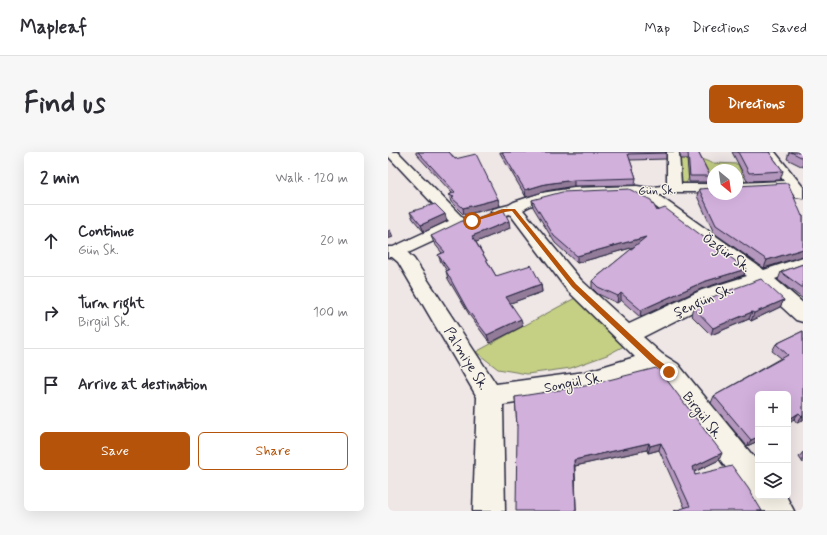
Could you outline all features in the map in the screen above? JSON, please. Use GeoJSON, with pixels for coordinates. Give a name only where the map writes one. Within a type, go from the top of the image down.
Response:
{"type":"FeatureCollection","features":[{"type":"Feature","properties":{"kind":"street"},"geometry":{"type":"LineString","coordinates":[[391,152],[472,220]]}},
{"type":"Feature","properties":{"kind":"street"},"geometry":{"type":"LineString","coordinates":[[673,152],[674,188]]}},
{"type":"Feature","properties":{"kind":"street"},"geometry":{"type":"LineString","coordinates":[[775,154],[799,191]]}},
{"type":"Feature","properties":{"kind":"street"},"geometry":{"type":"LineString","coordinates":[[743,187],[799,191]]}},
{"type":"Feature","properties":{"kind":"street","name":"Gün Sk."},"geometry":{"type":"LineString","coordinates":[[392,252],[472,220],[504,210],[514,210],[519,205],[546,196],[574,192],[637,190],[649,192],[674,188],[707,188]]}},
{"type":"Feature","properties":{"kind":"street","name":"Özgür Sk."},"geometry":{"type":"LineString","coordinates":[[649,192],[653,198],[761,277],[803,315]]}},
{"type":"Feature","properties":{"kind":"street","name":"Birgül Sk."},"geometry":{"type":"LineString","coordinates":[[514,210],[574,285],[654,361],[669,372],[755,481]]}},
{"type":"Feature","properties":{"kind":"street","name":"Palmiye Sk."},"geometry":{"type":"LineString","coordinates":[[392,252],[406,259],[490,396],[489,511]]}},
{"type":"Feature","properties":{"kind":"street","name":"Şengün Sk."},"geometry":{"type":"LineString","coordinates":[[627,335],[710,295],[803,263]]}},
{"type":"Feature","properties":{"kind":"street","name":"Songül Sk."},"geometry":{"type":"LineString","coordinates":[[490,396],[585,382],[654,361]]}},
{"type":"Feature","properties":{"kind":"street"},"geometry":{"type":"LineString","coordinates":[[769,499],[778,511]]}},
{"type":"Feature","properties":{"kind":"green space"},"geometry":{"type":"Polygon","coordinates":[[[680,155],[701,159],[712,163],[738,164],[707,164],[707,177],[690,175],[685,186],[679,183],[680,155]]]}},
{"type":"Feature","properties":{"kind":"green space"},"geometry":{"type":"Polygon","coordinates":[[[575,298],[624,346],[607,355],[571,368],[527,374],[498,369],[476,352],[575,298]]]}},
{"type":"Feature","properties":{"kind":"building"},"geometry":{"type":"Polygon","coordinates":[[[418,152],[449,152],[455,159],[476,154],[498,199],[463,208],[452,198],[454,197],[449,195],[455,192],[418,152]]]}},
{"type":"Feature","properties":{"kind":"building"},"geometry":{"type":"Polygon","coordinates":[[[502,152],[666,153],[628,154],[636,178],[574,180],[545,184],[525,190],[502,152]]]}},
{"type":"Feature","properties":{"kind":"building"},"geometry":{"type":"Polygon","coordinates":[[[698,152],[707,170],[707,176],[690,176],[688,153],[682,153],[698,152]]]}},
{"type":"Feature","properties":{"kind":"building"},"geometry":{"type":"Polygon","coordinates":[[[738,152],[769,152],[783,171],[749,173],[738,152]]]}},
{"type":"Feature","properties":{"kind":"building"},"geometry":{"type":"Polygon","coordinates":[[[791,152],[803,152],[803,158],[791,152]]]}},
{"type":"Feature","properties":{"kind":"building"},"geometry":{"type":"Polygon","coordinates":[[[788,183],[803,216],[803,249],[767,260],[716,225],[699,189],[707,188],[707,200],[743,200],[743,186],[788,183]]]}},
{"type":"Feature","properties":{"kind":"building"},"geometry":{"type":"Polygon","coordinates":[[[629,189],[651,200],[657,211],[665,208],[746,269],[703,282],[641,310],[621,293],[618,296],[598,287],[592,281],[646,237],[577,256],[554,236],[532,200],[562,192],[629,189]]]}},
{"type":"Feature","properties":{"kind":"building"},"geometry":{"type":"Polygon","coordinates":[[[435,204],[445,214],[421,225],[410,212],[435,204]]]}},
{"type":"Feature","properties":{"kind":"building"},"geometry":{"type":"Polygon","coordinates":[[[503,209],[509,221],[472,236],[496,276],[531,265],[541,284],[506,297],[521,319],[487,335],[467,309],[446,271],[449,270],[438,255],[445,252],[431,236],[462,221],[477,218],[503,209]]]}},
{"type":"Feature","properties":{"kind":"building"},"geometry":{"type":"Polygon","coordinates":[[[803,264],[803,288],[781,272],[803,264]]]}},
{"type":"Feature","properties":{"kind":"building"},"geometry":{"type":"Polygon","coordinates":[[[761,279],[784,300],[713,328],[693,307],[719,294],[761,279]]]}},
{"type":"Feature","properties":{"kind":"building"},"geometry":{"type":"Polygon","coordinates":[[[803,331],[803,416],[799,413],[791,418],[791,391],[755,391],[755,438],[751,440],[714,396],[788,355],[776,344],[803,331]]]}},
{"type":"Feature","properties":{"kind":"building"},"geometry":{"type":"Polygon","coordinates":[[[656,368],[660,371],[722,453],[693,467],[695,475],[732,466],[762,511],[674,511],[690,506],[661,443],[650,446],[649,443],[574,460],[576,511],[516,511],[517,426],[515,397],[585,386],[656,368]]]}},
{"type":"Feature","properties":{"kind":"route"},"geometry":{"type":"LineString","coordinates":[[472,221],[504,210],[514,210],[574,285],[654,361],[669,372]]}}]}
